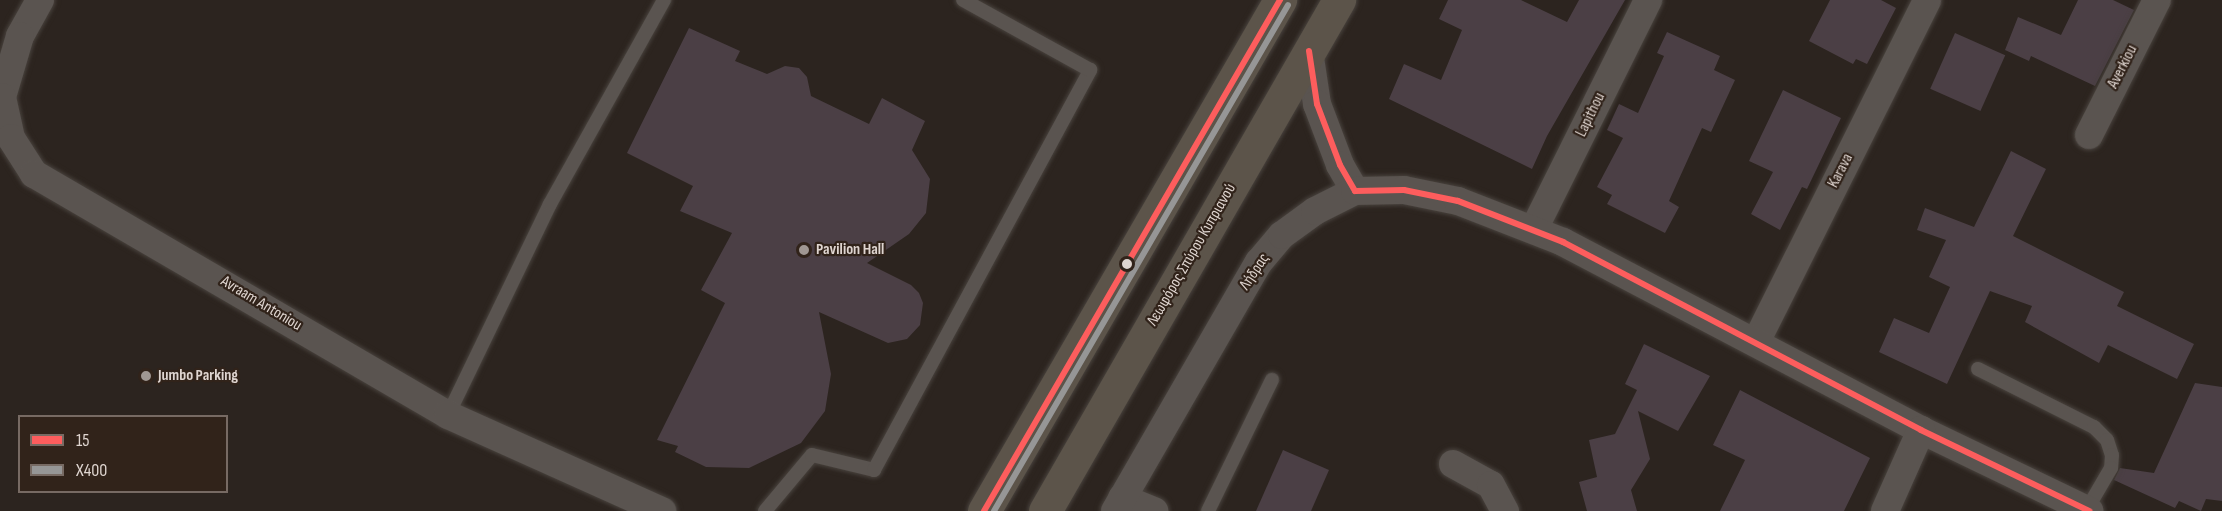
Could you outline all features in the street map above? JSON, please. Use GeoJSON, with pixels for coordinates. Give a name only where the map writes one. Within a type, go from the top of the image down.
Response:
{"type":"FeatureCollection","features":[{"type":"Feature","properties":{"kind":"main road"},"geometry":{"type":"LineString","coordinates":[[984,511],[1280,0]]}},
{"type":"Feature","properties":{"kind":"main road","name":"Λεωφόρος Σπύρου Κυπριανού"},"geometry":{"type":"LineString","coordinates":[[1045,511],[1339,0]]}},
{"type":"Feature","properties":{"kind":"street","name":"Avraam Antoniou"},"geometry":{"type":"LineString","coordinates":[[40,0],[20,36],[2,97],[11,138],[34,174],[448,415],[662,511]]}},
{"type":"Feature","properties":{"kind":"street","name":"Lapithou"},"geometry":{"type":"LineString","coordinates":[[1534,230],[1648,0]]}},
{"type":"Feature","properties":{"kind":"street","name":"Karava"},"geometry":{"type":"LineString","coordinates":[[1756,342],[1927,0]]}},
{"type":"Feature","properties":{"kind":"street","name":"Averkiou"},"geometry":{"type":"LineString","coordinates":[[2089,135],[2157,0]]}},
{"type":"Feature","properties":{"kind":"street"},"geometry":{"type":"LineString","coordinates":[[1309,51],[1317,104],[1340,165],[1355,190]]}},
{"type":"Feature","properties":{"kind":"street","name":"Λήδρας"},"geometry":{"type":"LineString","coordinates":[[1118,505],[1258,262],[1282,236],[1315,211],[1355,190],[1404,190],[1458,201],[1534,230],[1756,342],[1921,430],[2088,510]]}},
{"type":"Feature","properties":{"kind":"street"},"geometry":{"type":"LineString","coordinates":[[1885,511],[1921,430]]}},
{"type":"Feature","properties":{"kind":"street"},"geometry":{"type":"LineString","coordinates":[[1453,464],[1491,485],[1505,511]]}},
{"type":"Feature","properties":{"kind":"street"},"geometry":{"type":"LineString","coordinates":[[1118,505],[1154,511]]}},
{"type":"Feature","properties":{"kind":"lane"},"geometry":{"type":"LineString","coordinates":[[448,415],[550,204],[664,0]]}},
{"type":"Feature","properties":{"kind":"lane"},"geometry":{"type":"LineString","coordinates":[[765,511],[812,455],[874,471],[1090,70],[963,0]]}},
{"type":"Feature","properties":{"kind":"lane"},"geometry":{"type":"LineString","coordinates":[[1978,369],[2094,427],[2107,440],[2112,454],[2111,468],[2088,510]]}},
{"type":"Feature","properties":{"kind":"lane"},"geometry":{"type":"LineString","coordinates":[[1208,511],[1272,380]]}},
{"type":"Feature","properties":{"kind":"building"},"geometry":{"type":"Polygon","coordinates":[[[1448,0],[1521,0],[1567,22],[1579,0],[1625,0],[1547,136],[1532,169],[1389,99],[1404,64],[1441,80],[1462,30],[1439,19],[1448,0]]]}},
{"type":"Feature","properties":{"kind":"building"},"geometry":{"type":"Polygon","coordinates":[[[1830,0],[1881,0],[1896,8],[1867,64],[1856,59],[1853,64],[1809,41],[1830,0]]]}},
{"type":"Feature","properties":{"kind":"building"},"geometry":{"type":"Polygon","coordinates":[[[2078,0],[2113,0],[2134,10],[2095,86],[2031,56],[2029,61],[2005,50],[2018,17],[2061,35],[2078,0]]]}},
{"type":"Feature","properties":{"kind":"building","name":"Pavilion Hall"},"geometry":{"type":"Polygon","coordinates":[[[689,28],[740,51],[735,61],[767,74],[785,66],[799,68],[807,77],[811,96],[869,124],[882,98],[925,121],[912,150],[930,179],[926,213],[909,234],[867,263],[911,285],[919,293],[923,303],[920,325],[907,339],[888,343],[819,312],[831,374],[825,411],[801,443],[749,468],[706,467],[675,452],[678,446],[657,440],[725,303],[701,290],[732,233],[680,211],[693,186],[627,153],[689,28]]]}},
{"type":"Feature","properties":{"kind":"building"},"geometry":{"type":"Polygon","coordinates":[[[1667,32],[1720,56],[1714,70],[1735,80],[1711,132],[1702,128],[1669,201],[1679,207],[1665,233],[1607,204],[1612,195],[1597,187],[1623,138],[1607,130],[1619,104],[1638,113],[1664,56],[1657,53],[1667,32]]]}},
{"type":"Feature","properties":{"kind":"building"},"geometry":{"type":"Polygon","coordinates":[[[1955,33],[2005,55],[1980,111],[1930,89],[1955,33]]]}},
{"type":"Feature","properties":{"kind":"building"},"geometry":{"type":"Polygon","coordinates":[[[1783,90],[1841,118],[1807,189],[1802,187],[1780,230],[1751,214],[1773,172],[1749,161],[1783,90]]]}},
{"type":"Feature","properties":{"kind":"building"},"geometry":{"type":"Polygon","coordinates":[[[2011,151],[2046,169],[2013,236],[2124,292],[2117,306],[2194,344],[2177,379],[2108,345],[2099,363],[2025,322],[2032,306],[1990,291],[1947,384],[1879,352],[1894,318],[1929,333],[1950,287],[1929,277],[1946,240],[1917,230],[1925,208],[1974,227],[2011,151]]]}},
{"type":"Feature","properties":{"kind":"building"},"geometry":{"type":"Polygon","coordinates":[[[1644,344],[1710,376],[1678,431],[1638,411],[1650,459],[1631,490],[1637,511],[1587,511],[1579,482],[1597,477],[1589,440],[1615,434],[1637,390],[1625,384],[1644,344]]]}},
{"type":"Feature","properties":{"kind":"building"},"geometry":{"type":"Polygon","coordinates":[[[2195,383],[2222,387],[2222,501],[2206,499],[2201,511],[2179,501],[2175,508],[2114,480],[2120,468],[2154,473],[2195,383]]]}},
{"type":"Feature","properties":{"kind":"building"},"geometry":{"type":"Polygon","coordinates":[[[1740,390],[1870,458],[1844,511],[1720,511],[1745,460],[1713,445],[1740,390]]]}},
{"type":"Feature","properties":{"kind":"building"},"geometry":{"type":"Polygon","coordinates":[[[1283,450],[1329,470],[1311,511],[1256,511],[1283,450]]]}},
{"type":"Feature","properties":{"kind":"transit line","name":"15"},"geometry":{"type":"LineString","coordinates":[[984,511],[1280,0]]}},
{"type":"Feature","properties":{"kind":"transit line","name":"X400"},"geometry":{"type":"LineString","coordinates":[[994,511],[1288,5]]}},
{"type":"Feature","properties":{"kind":"transit line","name":"15"},"geometry":{"type":"LineString","coordinates":[[1309,51],[1317,104],[1340,165],[1355,191],[1404,190],[1458,201],[1563,242],[1921,430],[2089,511]]}},
{"type":"Feature","properties":{"kind":"place","name":"Pavilion Hall"},"geometry":{"type":"Point","coordinates":[804,250]}},
{"type":"Feature","properties":{"kind":"place","name":"Jumbo Parking"},"geometry":{"type":"Point","coordinates":[146,376]}}]}
